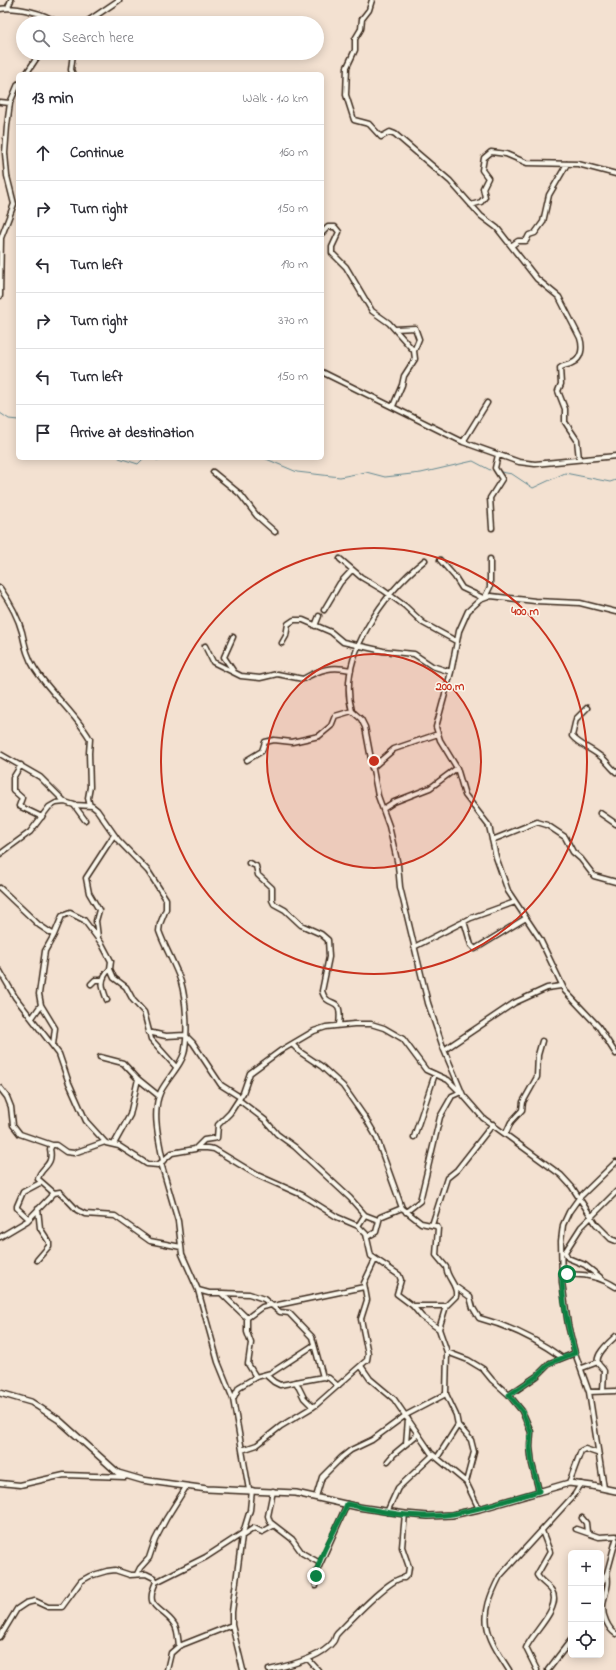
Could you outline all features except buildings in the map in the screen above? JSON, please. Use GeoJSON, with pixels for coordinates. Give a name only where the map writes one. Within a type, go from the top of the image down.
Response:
{"type":"FeatureCollection","features":[{"type":"Feature","properties":{"kind":"street"},"geometry":{"type":"LineString","coordinates":[[8,7],[11,0]]}},
{"type":"Feature","properties":{"kind":"street"},"geometry":{"type":"LineString","coordinates":[[95,16],[118,0]]}},
{"type":"Feature","properties":{"kind":"street"},"geometry":{"type":"LineString","coordinates":[[372,0],[369,10],[362,19],[361,29],[355,39],[355,50],[347,67],[346,95],[354,120],[357,122],[367,122],[382,137],[390,132],[395,134],[450,181],[471,205],[497,228],[541,283],[559,297],[580,338],[581,349],[578,359],[560,368],[561,384],[558,391],[565,409],[565,422],[578,442],[579,459]]}},
{"type":"Feature","properties":{"kind":"street"},"geometry":{"type":"LineString","coordinates":[[0,9],[8,7],[46,16]]}},
{"type":"Feature","properties":{"kind":"street"},"geometry":{"type":"LineString","coordinates":[[27,72],[35,60]]}},
{"type":"Feature","properties":{"kind":"street"},"geometry":{"type":"LineString","coordinates":[[72,60],[72,72]]}},
{"type":"Feature","properties":{"kind":"street"},"geometry":{"type":"LineString","coordinates":[[0,296],[1,238],[16,204],[7,176],[5,154],[10,103],[16,89]]}},
{"type":"Feature","properties":{"kind":"street"},"geometry":{"type":"LineString","coordinates":[[0,102],[10,103]]}},
{"type":"Feature","properties":{"kind":"street"},"geometry":{"type":"LineString","coordinates":[[471,205],[481,202],[485,197],[483,188],[488,178],[482,170],[484,158],[487,153],[500,152],[527,163],[578,164],[616,174]]}},
{"type":"Feature","properties":{"kind":"street"},"geometry":{"type":"LineString","coordinates":[[511,246],[518,241],[526,241],[530,234],[535,233],[540,226],[544,217],[549,195],[567,164]]}},
{"type":"Feature","properties":{"kind":"street"},"geometry":{"type":"LineString","coordinates":[[324,231],[328,226],[338,229],[339,232],[332,247],[332,253],[346,267],[372,311],[395,329],[414,351]]}},
{"type":"Feature","properties":{"kind":"street"},"geometry":{"type":"LineString","coordinates":[[393,406],[402,385],[404,376],[415,359],[414,351],[419,339],[417,330],[410,327],[395,329]]}},
{"type":"Feature","properties":{"kind":"street"},"geometry":{"type":"LineString","coordinates":[[324,373],[463,442],[519,462],[535,464],[616,456]]}},
{"type":"Feature","properties":{"kind":"street"},"geometry":{"type":"LineString","coordinates":[[463,442],[487,404]]}},
{"type":"Feature","properties":{"kind":"street"},"geometry":{"type":"LineString","coordinates":[[492,528],[490,498],[502,479],[495,468],[498,455]]}},
{"type":"Feature","properties":{"kind":"street"},"geometry":{"type":"LineString","coordinates":[[213,472],[240,494],[257,516],[276,532]]}},
{"type":"Feature","properties":{"kind":"street"},"geometry":{"type":"LineString","coordinates":[[340,559],[367,581],[389,594],[408,608],[423,624],[456,641]]}},
{"type":"Feature","properties":{"kind":"street"},"geometry":{"type":"LineString","coordinates":[[490,559],[490,588],[484,598],[468,611],[461,624],[456,641],[443,706],[436,723],[438,734],[458,768],[464,792],[487,821],[507,890],[540,940],[562,986],[574,1002],[598,1026],[616,1054]]}},
{"type":"Feature","properties":{"kind":"street"},"geometry":{"type":"LineString","coordinates":[[425,560],[389,594],[359,646],[351,670],[349,688],[352,711],[363,720],[368,738],[378,796],[389,826],[414,947],[428,1003],[444,1050],[462,1094]]}},
{"type":"Feature","properties":{"kind":"street"},"geometry":{"type":"LineString","coordinates":[[440,560],[455,577],[462,588],[484,598],[498,597],[535,602],[580,602],[616,612]]}},
{"type":"Feature","properties":{"kind":"street"},"geometry":{"type":"LineString","coordinates":[[324,610],[340,583],[352,570]]}},
{"type":"Feature","properties":{"kind":"street"},"geometry":{"type":"LineString","coordinates":[[0,588],[15,614],[22,631],[24,647],[35,670],[74,715],[90,738],[90,788],[88,798],[90,806]]}},
{"type":"Feature","properties":{"kind":"street"},"geometry":{"type":"LineString","coordinates":[[315,626],[319,616]]}},
{"type":"Feature","properties":{"kind":"street"},"geometry":{"type":"LineString","coordinates":[[282,643],[286,636],[288,624],[291,621],[303,620],[331,632],[341,641],[359,646],[414,654],[432,666],[451,672]]}},
{"type":"Feature","properties":{"kind":"street"},"geometry":{"type":"LineString","coordinates":[[233,637],[224,657],[236,674]]}},
{"type":"Feature","properties":{"kind":"street"},"geometry":{"type":"LineString","coordinates":[[205,646],[213,662],[236,674],[251,678],[263,678],[277,674],[304,679],[312,672],[330,668],[351,670]]}},
{"type":"Feature","properties":{"kind":"street"},"geometry":{"type":"LineString","coordinates":[[587,708],[576,719],[572,736],[576,741],[586,745],[599,755],[616,772]]}},
{"type":"Feature","properties":{"kind":"street"},"geometry":{"type":"LineString","coordinates":[[247,760],[262,751],[265,742],[274,740],[291,742],[318,736],[330,726],[335,716],[352,711]]}},
{"type":"Feature","properties":{"kind":"street"},"geometry":{"type":"LineString","coordinates":[[372,768],[394,749],[438,734]]}},
{"type":"Feature","properties":{"kind":"street"},"geometry":{"type":"LineString","coordinates":[[0,754],[43,779],[65,802],[74,805],[90,806],[97,810],[114,835],[144,866],[166,899],[166,910],[160,924],[160,931],[181,983],[185,1008],[185,1052],[159,1096],[157,1121],[162,1162],[178,1221],[181,1247],[184,1258],[198,1290],[218,1362],[233,1399],[250,1490],[250,1510],[243,1535],[234,1594],[232,1625],[243,1670]]}},
{"type":"Feature","properties":{"kind":"street"},"geometry":{"type":"LineString","coordinates":[[21,765],[13,778],[13,790],[22,798],[19,806],[42,817]]}},
{"type":"Feature","properties":{"kind":"street"},"geometry":{"type":"LineString","coordinates":[[383,809],[394,802],[430,788],[458,768]]}},
{"type":"Feature","properties":{"kind":"street"},"geometry":{"type":"LineString","coordinates":[[0,854],[23,838],[53,805],[65,802]]}},
{"type":"Feature","properties":{"kind":"street"},"geometry":{"type":"LineString","coordinates":[[74,805],[86,820]]}},
{"type":"Feature","properties":{"kind":"street"},"geometry":{"type":"LineString","coordinates":[[600,813],[616,824]]}},
{"type":"Feature","properties":{"kind":"street"},"geometry":{"type":"LineString","coordinates":[[492,840],[539,822],[565,837],[573,852],[581,859],[592,874],[616,882]]}},
{"type":"Feature","properties":{"kind":"street"},"geometry":{"type":"LineString","coordinates":[[98,938],[96,921],[99,910],[88,893],[86,878],[114,835]]}},
{"type":"Feature","properties":{"kind":"street"},"geometry":{"type":"LineString","coordinates":[[249,863],[256,866],[258,875],[271,887],[274,904],[285,910],[302,925],[321,934],[328,940],[329,957],[322,992],[326,998],[339,1006],[341,1011],[339,1025]]}},
{"type":"Feature","properties":{"kind":"street"},"geometry":{"type":"LineString","coordinates":[[0,888],[39,925],[54,935]]}},
{"type":"Feature","properties":{"kind":"street"},"geometry":{"type":"LineString","coordinates":[[414,947],[464,921],[515,902]]}},
{"type":"Feature","properties":{"kind":"street"},"geometry":{"type":"LineString","coordinates":[[53,1045],[55,1029],[42,1005],[39,996],[44,955],[62,916],[70,913],[84,920],[98,938],[111,961],[110,970],[102,980],[102,988],[107,1000]]}},
{"type":"Feature","properties":{"kind":"street"},"geometry":{"type":"LineString","coordinates":[[464,921],[471,945],[475,949],[526,918]]}},
{"type":"Feature","properties":{"kind":"street"},"geometry":{"type":"LineString","coordinates":[[110,970],[114,978],[126,987],[133,1000],[144,1012],[148,1032],[154,1043],[176,1067]]}},
{"type":"Feature","properties":{"kind":"street"},"geometry":{"type":"LineString","coordinates":[[0,971],[15,997],[59,1054],[68,1083],[83,1116],[105,1142]]}},
{"type":"Feature","properties":{"kind":"street"},"geometry":{"type":"LineString","coordinates":[[91,984],[95,980],[102,980]]}},
{"type":"Feature","properties":{"kind":"street"},"geometry":{"type":"LineString","coordinates":[[444,1050],[514,1003],[547,988],[562,986]]}},
{"type":"Feature","properties":{"kind":"street"},"geometry":{"type":"LineString","coordinates":[[32,1018],[42,1005]]}},
{"type":"Feature","properties":{"kind":"street"},"geometry":{"type":"LineString","coordinates":[[196,1148],[204,1140],[218,1137],[219,1124],[230,1113],[240,1099],[250,1073],[273,1056],[318,1029],[339,1025],[371,1024],[395,1033],[410,1046],[424,1067],[448,1080],[462,1094],[477,1113],[557,1171],[572,1187],[598,1226],[616,1241]]}},
{"type":"Feature","properties":{"kind":"street"},"geometry":{"type":"LineString","coordinates":[[148,1032],[166,1036],[185,1035],[193,1043],[221,1085],[265,1120],[277,1134],[295,1147],[350,1198],[364,1215],[378,1220]]}},
{"type":"Feature","properties":{"kind":"street"},"geometry":{"type":"LineString","coordinates":[[506,1133],[511,1122],[522,1110],[523,1102],[537,1077],[538,1057],[542,1042]]}},
{"type":"Feature","properties":{"kind":"street"},"geometry":{"type":"LineString","coordinates":[[293,1045],[300,1052],[321,1066],[343,1086],[366,1119],[378,1140],[402,1208],[421,1223],[432,1224],[438,1228],[436,1255],[446,1267],[447,1274],[454,1286],[456,1296],[446,1306],[439,1330]]}},
{"type":"Feature","properties":{"kind":"street"},"geometry":{"type":"LineString","coordinates":[[100,1057],[123,1063],[138,1079],[159,1096]]}},
{"type":"Feature","properties":{"kind":"street"},"geometry":{"type":"LineString","coordinates":[[414,1137],[435,1074]]}},
{"type":"Feature","properties":{"kind":"street"},"geometry":{"type":"LineString","coordinates":[[114,1144],[130,1115],[138,1079]]}},
{"type":"Feature","properties":{"kind":"street"},"geometry":{"type":"LineString","coordinates":[[0,1088],[7,1097],[11,1107],[13,1125],[20,1134],[56,1145],[66,1152],[74,1153],[105,1142],[114,1144],[147,1164],[155,1165],[162,1162],[172,1153],[196,1148],[214,1149],[257,1175],[302,1195],[337,1217],[358,1226],[367,1236],[370,1253],[375,1260],[399,1275],[401,1280],[397,1294],[413,1306],[420,1316],[439,1330],[447,1352],[446,1394],[456,1415],[458,1425],[471,1439],[473,1444],[474,1456],[466,1482]]}},
{"type":"Feature","properties":{"kind":"street"},"geometry":{"type":"LineString","coordinates":[[406,1212],[420,1201],[440,1117],[452,1096],[462,1094]]}},
{"type":"Feature","properties":{"kind":"street"},"geometry":{"type":"LineString","coordinates":[[432,1224],[448,1178],[457,1170],[493,1124]]}},
{"type":"Feature","properties":{"kind":"street"},"geometry":{"type":"LineString","coordinates":[[52,1145],[50,1149],[52,1155],[50,1162],[38,1177],[40,1183],[54,1194]]}},
{"type":"Feature","properties":{"kind":"street"},"geometry":{"type":"LineString","coordinates":[[604,1488],[597,1453],[589,1392],[582,1368],[575,1353],[568,1325],[562,1275],[561,1241],[563,1224],[569,1212],[579,1198],[616,1162]]}},
{"type":"Feature","properties":{"kind":"street"},"geometry":{"type":"LineString","coordinates":[[29,1219],[17,1208],[17,1206],[23,1192],[40,1183]]}},
{"type":"Feature","properties":{"kind":"street"},"geometry":{"type":"LineString","coordinates":[[0,1237],[29,1219],[54,1194],[58,1192],[62,1193],[72,1205],[85,1214],[115,1216],[150,1241],[181,1247]]}},
{"type":"Feature","properties":{"kind":"street"},"geometry":{"type":"LineString","coordinates":[[616,1192],[581,1227],[565,1254],[568,1258],[585,1265],[616,1287]]}},
{"type":"Feature","properties":{"kind":"street"},"geometry":{"type":"LineString","coordinates":[[367,1236],[376,1232],[378,1220],[383,1215],[402,1208]]}},
{"type":"Feature","properties":{"kind":"street"},"geometry":{"type":"LineString","coordinates":[[37,1260],[49,1246],[49,1242],[40,1228],[38,1209]]}},
{"type":"Feature","properties":{"kind":"street"},"geometry":{"type":"LineString","coordinates":[[358,1226],[364,1215]]}},
{"type":"Feature","properties":{"kind":"street"},"geometry":{"type":"LineString","coordinates":[[242,1450],[257,1445],[281,1426],[313,1407],[361,1366],[368,1358],[361,1319],[367,1302],[364,1287],[365,1278],[375,1260]]}},
{"type":"Feature","properties":{"kind":"street"},"geometry":{"type":"LineString","coordinates":[[562,1275],[575,1274],[600,1277]]}},
{"type":"Feature","properties":{"kind":"street"},"geometry":{"type":"LineString","coordinates":[[454,1286],[470,1297],[473,1308],[479,1318],[491,1320],[527,1336],[561,1357]]}},
{"type":"Feature","properties":{"kind":"street"},"geometry":{"type":"LineString","coordinates":[[247,1318],[262,1307],[364,1287]]}},
{"type":"Feature","properties":{"kind":"street"},"geometry":{"type":"LineString","coordinates":[[198,1290],[209,1293],[249,1294],[264,1299],[280,1312],[289,1313],[292,1318],[311,1336],[323,1376]]}},
{"type":"Feature","properties":{"kind":"street"},"geometry":{"type":"LineString","coordinates":[[221,1293],[247,1318],[247,1332],[251,1343],[248,1364],[256,1377]]}},
{"type":"Feature","properties":{"kind":"street"},"geometry":{"type":"LineString","coordinates":[[413,1306],[446,1306]]}},
{"type":"Feature","properties":{"kind":"street"},"geometry":{"type":"LineString","coordinates":[[582,1368],[598,1362],[603,1350],[616,1336]]}},
{"type":"Feature","properties":{"kind":"street"},"geometry":{"type":"LineString","coordinates":[[233,1399],[239,1387],[256,1377],[266,1375],[314,1345]]}},
{"type":"Feature","properties":{"kind":"street"},"geometry":{"type":"LineString","coordinates":[[447,1352],[482,1368],[492,1380],[509,1395],[522,1411],[531,1432],[530,1447],[532,1464],[539,1491]]}},
{"type":"Feature","properties":{"kind":"street"},"geometry":{"type":"LineString","coordinates":[[509,1395],[537,1376],[550,1363],[561,1357],[575,1353]]}},
{"type":"Feature","properties":{"kind":"street"},"geometry":{"type":"LineString","coordinates":[[598,1362],[604,1371],[603,1391]]}},
{"type":"Feature","properties":{"kind":"street"},"geometry":{"type":"LineString","coordinates":[[361,1366],[370,1379],[394,1399],[432,1455],[466,1482],[479,1509]]}},
{"type":"Feature","properties":{"kind":"street"},"geometry":{"type":"LineString","coordinates":[[266,1375],[280,1385],[323,1376],[329,1378],[338,1386]]}},
{"type":"Feature","properties":{"kind":"street"},"geometry":{"type":"LineString","coordinates":[[296,1382],[304,1398],[313,1407]]}},
{"type":"Feature","properties":{"kind":"street"},"geometry":{"type":"LineString","coordinates":[[589,1392],[616,1391]]}},
{"type":"Feature","properties":{"kind":"street"},"geometry":{"type":"LineString","coordinates":[[0,1393],[31,1402],[59,1420],[105,1463],[125,1477]]}},
{"type":"Feature","properties":{"kind":"street"},"geometry":{"type":"LineString","coordinates":[[316,1497],[322,1477],[332,1465],[351,1450],[372,1440],[446,1394]]}},
{"type":"Feature","properties":{"kind":"street"},"geometry":{"type":"LineString","coordinates":[[406,1444],[407,1417]]}},
{"type":"Feature","properties":{"kind":"street"},"geometry":{"type":"LineString","coordinates":[[437,1458],[458,1425]]}},
{"type":"Feature","properties":{"kind":"street"},"geometry":{"type":"LineString","coordinates":[[388,1462],[395,1453],[418,1434]]}},
{"type":"Feature","properties":{"kind":"street"},"geometry":{"type":"LineString","coordinates":[[568,1483],[581,1451],[585,1449],[597,1453]]}},
{"type":"Feature","properties":{"kind":"street"},"geometry":{"type":"LineString","coordinates":[[387,1512],[398,1488],[432,1455]]}},
{"type":"Feature","properties":{"kind":"street"},"geometry":{"type":"LineString","coordinates":[[0,1483],[20,1485],[64,1475],[125,1477],[186,1487],[296,1493],[387,1512],[452,1515],[479,1509],[568,1483],[615,1490]]}},
{"type":"Feature","properties":{"kind":"street"},"geometry":{"type":"LineString","coordinates":[[509,1670],[492,1643],[486,1622],[486,1611],[493,1590],[500,1576],[575,1494],[581,1484]]}},
{"type":"Feature","properties":{"kind":"street"},"geometry":{"type":"LineString","coordinates":[[137,1574],[149,1558],[155,1540],[168,1514],[186,1487]]}},
{"type":"Feature","properties":{"kind":"street"},"geometry":{"type":"LineString","coordinates":[[273,1491],[268,1516],[273,1526],[292,1539],[302,1553],[320,1564]]}},
{"type":"Feature","properties":{"kind":"street"},"geometry":{"type":"LineString","coordinates":[[316,1586],[316,1573],[333,1532],[340,1523],[347,1504]]}},
{"type":"Feature","properties":{"kind":"street"},"geometry":{"type":"LineString","coordinates":[[268,1670],[308,1659],[322,1652],[332,1643],[337,1634],[381,1590],[399,1578],[404,1578],[408,1574],[409,1567],[402,1547],[405,1514]]}},
{"type":"Feature","properties":{"kind":"street"},"geometry":{"type":"LineString","coordinates":[[582,1518],[587,1525],[587,1532]]}},
{"type":"Feature","properties":{"kind":"street"},"geometry":{"type":"LineString","coordinates":[[179,1646],[174,1623],[153,1603],[151,1593],[156,1582],[206,1557],[254,1528],[261,1532],[273,1526]]}},
{"type":"Feature","properties":{"kind":"street"},"geometry":{"type":"LineString","coordinates":[[576,1530],[587,1532],[599,1537],[616,1536]]}},
{"type":"Feature","properties":{"kind":"street"},"geometry":{"type":"LineString","coordinates":[[537,1670],[526,1648],[550,1613],[554,1600],[552,1592],[537,1575],[550,1552],[542,1531]]}},
{"type":"Feature","properties":{"kind":"street"},"geometry":{"type":"LineString","coordinates":[[604,1579],[616,1540]]}},
{"type":"Feature","properties":{"kind":"street"},"geometry":{"type":"LineString","coordinates":[[0,1636],[15,1611],[26,1603],[35,1601],[48,1607],[62,1606],[76,1585],[90,1576],[111,1570],[126,1575],[137,1574],[151,1576],[156,1582]]}},
{"type":"Feature","properties":{"kind":"street"},"geometry":{"type":"LineString","coordinates":[[607,1573],[608,1587],[603,1607],[608,1625],[616,1634]]}},
{"type":"Feature","properties":{"kind":"street"},"geometry":{"type":"LineString","coordinates":[[168,1670],[171,1653],[179,1646],[232,1625]]}},
{"type":"Feature","properties":{"kind":"street"},"geometry":{"type":"LineString","coordinates":[[548,1670],[568,1644]]}},
{"type":"Feature","properties":{"kind":"street"},"geometry":{"type":"LineString","coordinates":[[308,1659],[318,1670]]}},
{"type":"Feature","properties":{"kind":"waterway"},"geometry":{"type":"LineString","coordinates":[[0,413],[9,419],[16,420]]}},
{"type":"Feature","properties":{"kind":"waterway"},"geometry":{"type":"LineString","coordinates":[[125,460],[138,464],[142,460]]}},
{"type":"Feature","properties":{"kind":"waterway"},"geometry":{"type":"LineString","coordinates":[[269,460],[297,472],[340,477],[366,472],[385,477],[421,473],[473,461],[490,470]]}},
{"type":"Feature","properties":{"kind":"waterway"},"geometry":{"type":"LineString","coordinates":[[501,472],[512,474],[533,488],[565,473],[610,482],[616,480]]}},
{"type":"Feature","properties":{"kind":"route"},"geometry":{"type":"LineString","coordinates":[[316,1576],[324,1551],[335,1528],[340,1523],[347,1504],[405,1514],[428,1516],[452,1515],[479,1509],[539,1491],[532,1464],[530,1447],[531,1432],[522,1411],[509,1395],[520,1386],[537,1376],[550,1363],[561,1357],[575,1353],[568,1325],[562,1282],[562,1275],[567,1274]]}}]}
